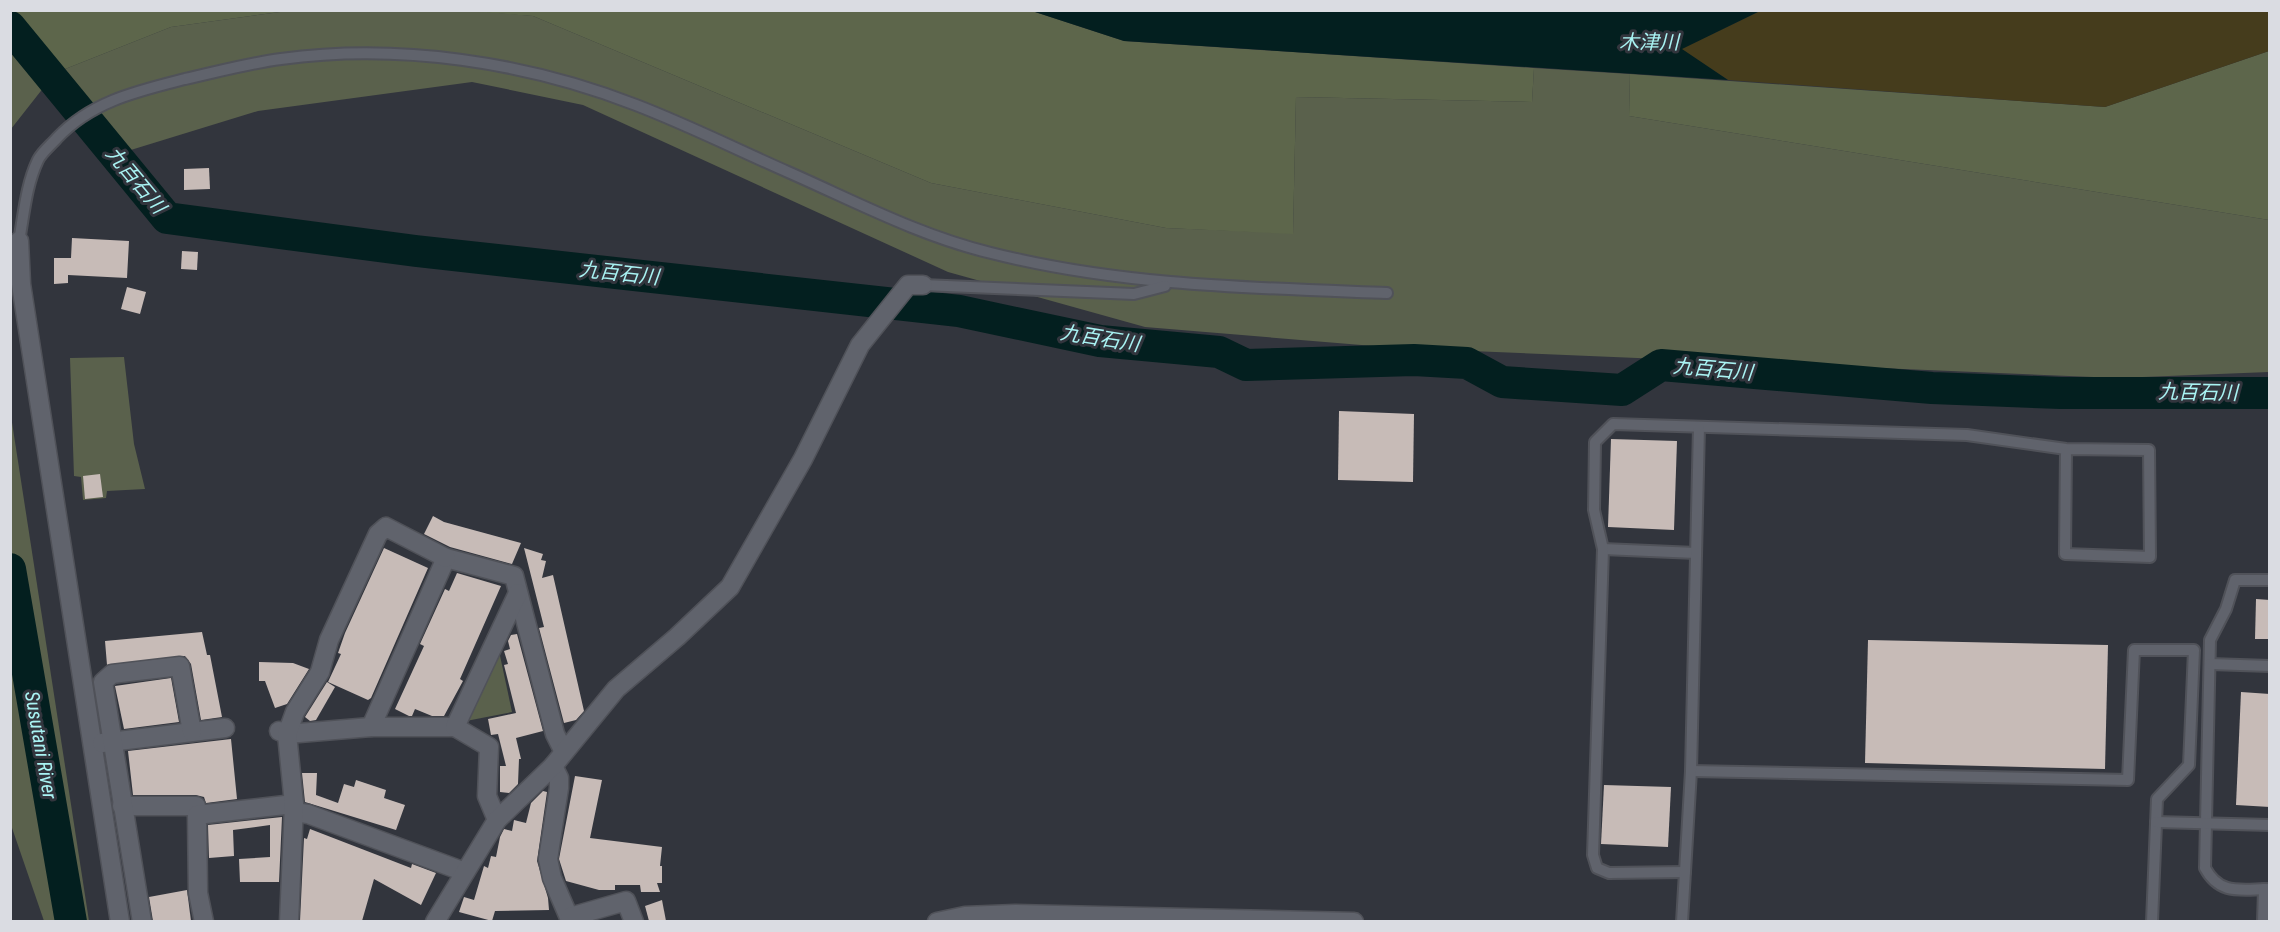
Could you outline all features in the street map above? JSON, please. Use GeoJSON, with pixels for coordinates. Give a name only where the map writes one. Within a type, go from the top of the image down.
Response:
{"type":"FeatureCollection","features":[{"type":"Feature","properties":{"kind":"street"},"geometry":{"type":"LineString","coordinates":[[19,241],[21,285],[120,921]]}},
{"type":"Feature","properties":{"kind":"street"},"geometry":{"type":"LineString","coordinates":[[435,921],[497,820],[559,759],[616,689],[677,638],[730,587],[797,468],[860,345],[881,318],[916,285]]}},
{"type":"Feature","properties":{"kind":"street"},"geometry":{"type":"LineString","coordinates":[[289,921],[294,808],[283,732],[320,672],[329,640],[378,534],[386,527],[446,558],[514,576],[555,734],[559,759],[559,778],[548,859],[552,878],[571,919],[626,901],[634,921]]}},
{"type":"Feature","properties":{"kind":"street"},"geometry":{"type":"LineString","coordinates":[[371,727],[446,558]]}},
{"type":"Feature","properties":{"kind":"street"},"geometry":{"type":"LineString","coordinates":[[455,727],[518,593]]}},
{"type":"Feature","properties":{"kind":"street"},"geometry":{"type":"LineString","coordinates":[[101,804],[110,803],[103,682],[112,674],[180,666],[192,732]]}},
{"type":"Feature","properties":{"kind":"street"},"geometry":{"type":"LineString","coordinates":[[82,687],[90,685],[107,742],[122,806],[142,921]]}},
{"type":"Feature","properties":{"kind":"street"},"geometry":{"type":"LineString","coordinates":[[283,732],[371,727],[455,727],[489,747],[487,796],[497,820]]}},
{"type":"Feature","properties":{"kind":"street"},"geometry":{"type":"LineString","coordinates":[[107,742],[225,728]]}},
{"type":"Feature","properties":{"kind":"street"},"geometry":{"type":"LineString","coordinates":[[122,806],[196,806],[198,893],[204,921]]}},
{"type":"Feature","properties":{"kind":"street"},"geometry":{"type":"LineString","coordinates":[[197,814],[294,808],[465,872]]}},
{"type":"Feature","properties":{"kind":"street"},"geometry":{"type":"LineString","coordinates":[[937,921],[965,916],[1015,914],[1354,921]]}},
{"type":"Feature","properties":{"kind":"lane"},"geometry":{"type":"LineString","coordinates":[[19,241],[28,189],[39,158],[67,128],[101,104],[144,90],[240,66],[284,58],[356,54],[424,55],[499,67],[576,85],[636,105],[933,236],[992,254],[1087,272],[1172,284],[1387,293]]}},
{"type":"Feature","properties":{"kind":"lane"},"geometry":{"type":"LineString","coordinates":[[916,285],[1134,294],[1172,284]]}},
{"type":"Feature","properties":{"kind":"lane"},"geometry":{"type":"LineString","coordinates":[[1685,872],[1609,873],[1597,868],[1593,855],[1603,549],[1594,510],[1594,442],[1613,424],[1967,435],[2066,449],[2149,450],[2150,557],[2065,554],[2066,449]]}},
{"type":"Feature","properties":{"kind":"lane"},"geometry":{"type":"LineString","coordinates":[[1682,921],[1691,771],[1700,426]]}},
{"type":"Feature","properties":{"kind":"lane"},"geometry":{"type":"LineString","coordinates":[[1603,549],[1696,553]]}},
{"type":"Feature","properties":{"kind":"lane"},"geometry":{"type":"LineString","coordinates":[[2263,921],[2267,889],[2226,888],[2213,883],[2205,868],[2210,640],[2226,609],[2235,580],[2270,580]]}},
{"type":"Feature","properties":{"kind":"lane"},"geometry":{"type":"LineString","coordinates":[[1691,771],[2128,780],[2134,650],[2194,650],[2189,765],[2157,800],[2152,921]]}},
{"type":"Feature","properties":{"kind":"lane"},"geometry":{"type":"LineString","coordinates":[[2210,664],[2270,666]]}},
{"type":"Feature","properties":{"kind":"lane"},"geometry":{"type":"LineString","coordinates":[[2156,822],[2270,825]]}},
{"type":"Feature","properties":{"kind":"shaded area"},"geometry":{"type":"Polygon","coordinates":[[[463,10],[533,16],[931,183],[1166,228],[1293,233],[1296,97],[1532,102],[1534,68],[1630,74],[1629,116],[2269,220],[2269,372],[2118,378],[1398,348],[1145,327],[948,272],[583,105],[472,82],[258,111],[121,153],[55,73],[171,27],[287,11],[463,10]]]}},
{"type":"Feature","properties":{"kind":"shaded area"},"geometry":{"type":"Polygon","coordinates":[[[10,11],[55,73],[11,129],[10,11]]]}},
{"type":"Feature","properties":{"kind":"shaded area"},"geometry":{"type":"Polygon","coordinates":[[[10,11],[287,11],[171,27],[55,73],[10,11]]]}},
{"type":"Feature","properties":{"kind":"shaded area"},"geometry":{"type":"Polygon","coordinates":[[[463,11],[1032,11],[1124,41],[1534,68],[1532,102],[1296,97],[1293,234],[1166,228],[931,183],[533,16],[463,11]]]}},
{"type":"Feature","properties":{"kind":"shaded area"},"geometry":{"type":"Polygon","coordinates":[[[2269,51],[2269,220],[1629,116],[1630,74],[2105,107],[2269,51]]]}},
{"type":"Feature","properties":{"kind":"shaded area"},"geometry":{"type":"Polygon","coordinates":[[[124,357],[134,444],[145,489],[107,491],[106,498],[83,500],[81,477],[74,476],[70,358],[124,357]]]}},
{"type":"Feature","properties":{"kind":"shaded area"},"geometry":{"type":"Polygon","coordinates":[[[11,416],[89,921],[44,921],[11,825],[11,416]]]}},
{"type":"Feature","properties":{"kind":"shaded area"},"geometry":{"type":"Polygon","coordinates":[[[499,651],[512,712],[466,721],[499,651]]]}},
{"type":"Feature","properties":{"kind":"sand"},"geometry":{"type":"Polygon","coordinates":[[[1760,11],[2269,11],[2269,51],[2105,107],[1728,80],[1681,49],[1760,11]]]}},
{"type":"Feature","properties":{"kind":"water","name":"木津川"},"geometry":{"type":"Polygon","coordinates":[[[1032,11],[1760,11],[1682,49],[1728,80],[1124,41],[1032,11]]]}},
{"type":"Feature","properties":{"kind":"building"},"geometry":{"type":"Polygon","coordinates":[[[209,168],[210,189],[184,190],[184,169],[209,168]]]}},
{"type":"Feature","properties":{"kind":"building"},"geometry":{"type":"Polygon","coordinates":[[[72,238],[129,241],[127,278],[68,275],[68,283],[54,284],[54,258],[71,258],[72,238]]]}},
{"type":"Feature","properties":{"kind":"building"},"geometry":{"type":"Polygon","coordinates":[[[182,251],[198,252],[197,270],[181,269],[182,251]]]}},
{"type":"Feature","properties":{"kind":"building"},"geometry":{"type":"Polygon","coordinates":[[[127,287],[146,292],[140,314],[121,309],[127,287]]]}},
{"type":"Feature","properties":{"kind":"building"},"geometry":{"type":"Polygon","coordinates":[[[1339,411],[1414,414],[1413,482],[1338,480],[1339,411]]]}},
{"type":"Feature","properties":{"kind":"building"},"geometry":{"type":"Polygon","coordinates":[[[1611,439],[1677,441],[1674,530],[1608,527],[1611,439]]]}},
{"type":"Feature","properties":{"kind":"building"},"geometry":{"type":"Polygon","coordinates":[[[100,474],[103,497],[85,499],[83,476],[100,474]]]}},
{"type":"Feature","properties":{"kind":"building"},"geometry":{"type":"Polygon","coordinates":[[[433,516],[444,522],[521,543],[512,564],[450,547],[424,534],[433,516]]]}},
{"type":"Feature","properties":{"kind":"building"},"geometry":{"type":"Polygon","coordinates":[[[384,548],[428,568],[371,698],[368,700],[328,682],[341,654],[338,653],[345,633],[384,548]]]}},
{"type":"Feature","properties":{"kind":"building"},"geometry":{"type":"Polygon","coordinates":[[[524,548],[543,554],[541,560],[546,561],[542,578],[553,575],[584,711],[576,720],[564,723],[539,628],[544,627],[524,548]]]}},
{"type":"Feature","properties":{"kind":"building"},"geometry":{"type":"Polygon","coordinates":[[[457,573],[501,586],[460,679],[463,681],[444,716],[432,716],[415,709],[412,716],[409,716],[395,709],[424,646],[420,644],[445,589],[449,591],[457,573]]]}},
{"type":"Feature","properties":{"kind":"building"},"geometry":{"type":"Polygon","coordinates":[[[2256,599],[2270,600],[2270,639],[2255,639],[2256,599]]]}},
{"type":"Feature","properties":{"kind":"building"},"geometry":{"type":"Polygon","coordinates":[[[202,632],[207,655],[210,655],[222,717],[201,720],[191,664],[185,656],[107,665],[105,641],[202,632]]]}},
{"type":"Feature","properties":{"kind":"building"},"geometry":{"type":"Polygon","coordinates":[[[517,634],[543,731],[516,738],[521,759],[519,759],[518,784],[509,793],[500,792],[500,766],[506,766],[498,734],[491,735],[488,719],[516,713],[504,665],[508,664],[504,651],[510,649],[508,641],[511,635],[517,634]]]}},
{"type":"Feature","properties":{"kind":"building"},"geometry":{"type":"Polygon","coordinates":[[[1868,640],[2108,645],[2105,769],[1865,763],[1868,640]]]}},
{"type":"Feature","properties":{"kind":"building"},"geometry":{"type":"Polygon","coordinates":[[[259,662],[293,663],[309,669],[287,704],[275,708],[265,681],[259,681],[259,662]]]}},
{"type":"Feature","properties":{"kind":"building"},"geometry":{"type":"Polygon","coordinates":[[[171,678],[179,722],[124,729],[115,686],[171,678]]]}},
{"type":"Feature","properties":{"kind":"building"},"geometry":{"type":"Polygon","coordinates":[[[327,682],[335,687],[316,720],[310,721],[305,717],[327,682]]]}},
{"type":"Feature","properties":{"kind":"building"},"geometry":{"type":"Polygon","coordinates":[[[2241,692],[2270,694],[2270,807],[2236,805],[2241,692]]]}},
{"type":"Feature","properties":{"kind":"building"},"geometry":{"type":"Polygon","coordinates":[[[231,739],[237,799],[206,803],[204,797],[196,795],[133,795],[128,751],[231,739]]]}},
{"type":"Feature","properties":{"kind":"building"},"geometry":{"type":"Polygon","coordinates":[[[302,773],[317,773],[316,795],[338,803],[344,784],[354,787],[356,780],[386,790],[384,798],[405,805],[396,830],[305,802],[302,773]]]}},
{"type":"Feature","properties":{"kind":"building"},"geometry":{"type":"Polygon","coordinates":[[[575,776],[602,780],[590,838],[662,847],[660,866],[662,866],[662,883],[657,883],[660,892],[641,892],[640,885],[615,885],[615,890],[599,890],[566,881],[559,859],[575,776]]]}},
{"type":"Feature","properties":{"kind":"building"},"geometry":{"type":"Polygon","coordinates":[[[1604,785],[1671,787],[1668,847],[1601,844],[1604,785]]]}},
{"type":"Feature","properties":{"kind":"building"},"geometry":{"type":"Polygon","coordinates":[[[543,791],[547,792],[537,861],[548,898],[549,910],[495,911],[492,921],[459,912],[464,897],[474,900],[484,866],[488,868],[491,856],[496,857],[504,829],[512,831],[514,820],[526,823],[531,803],[543,791]]]}},
{"type":"Feature","properties":{"kind":"building"},"geometry":{"type":"Polygon","coordinates":[[[282,817],[279,882],[240,882],[239,859],[270,857],[270,825],[233,830],[234,856],[209,858],[208,825],[282,817]]]}},
{"type":"Feature","properties":{"kind":"building"},"geometry":{"type":"Polygon","coordinates":[[[310,829],[411,868],[412,864],[436,873],[421,905],[374,879],[362,921],[300,921],[304,838],[307,839],[310,829]]]}},
{"type":"Feature","properties":{"kind":"building"},"geometry":{"type":"Polygon","coordinates":[[[187,890],[191,921],[153,921],[149,897],[187,890]]]}},
{"type":"Feature","properties":{"kind":"building"},"geometry":{"type":"Polygon","coordinates":[[[662,900],[666,921],[649,921],[645,906],[662,900]]]}},
{"type":"Feature","properties":{"kind":"waterway","name":"九百石川"},"geometry":{"type":"LineString","coordinates":[[10,27],[167,218],[416,251],[959,311],[1100,341],[1219,352],[1246,365],[1414,360],[1467,363],[1502,382],[1622,390],[1661,365],[1932,388],[2061,393],[2270,393]]}},
{"type":"Feature","properties":{"kind":"waterway","name":"Susutani River"},"geometry":{"type":"LineString","coordinates":[[10,569],[71,922]]}}]}
